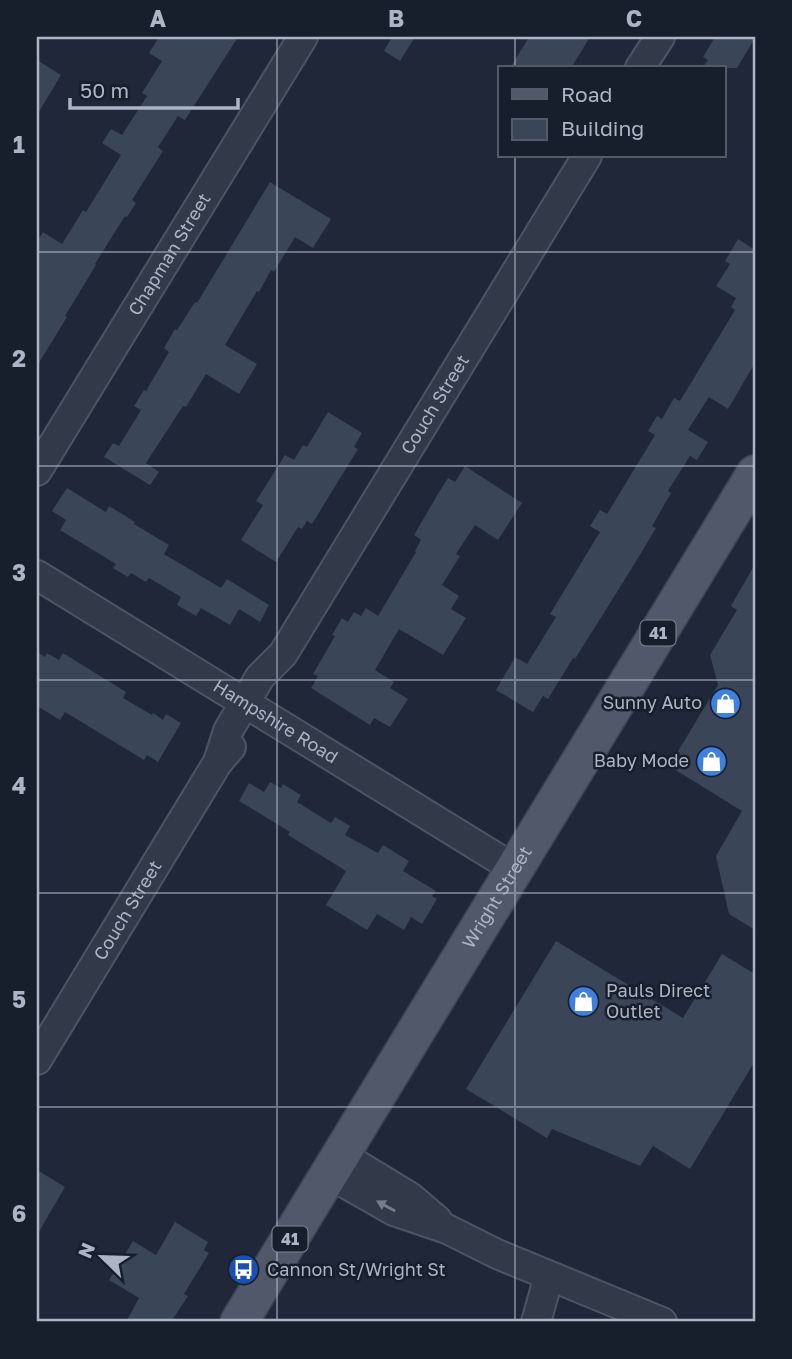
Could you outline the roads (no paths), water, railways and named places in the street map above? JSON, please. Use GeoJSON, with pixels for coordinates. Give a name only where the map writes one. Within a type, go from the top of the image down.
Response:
{"type":"FeatureCollection","features":[{"type":"Feature","properties":{"kind":"main road","name":"Wright Street"},"geometry":{"type":"LineString","coordinates":[[239,1322],[755,474]]}},
{"type":"Feature","properties":{"kind":"street","name":"Chapman Street"},"geometry":{"type":"LineString","coordinates":[[37,471],[303,37]]}},
{"type":"Feature","properties":{"kind":"street"},"geometry":{"type":"LineString","coordinates":[[641,66],[660,37]]}},
{"type":"Feature","properties":{"kind":"street","name":"Couch Street"},"geometry":{"type":"LineString","coordinates":[[37,1060],[218,762],[240,738],[251,707],[272,685],[283,654],[586,158]]}},
{"type":"Feature","properties":{"kind":"street","name":"Hampshire Road"},"geometry":{"type":"LineString","coordinates":[[37,575],[515,869]]}},
{"type":"Feature","properties":{"kind":"street"},"geometry":{"type":"LineString","coordinates":[[335,1165],[410,1197],[447,1228],[497,1254],[662,1322]]}},
{"type":"Feature","properties":{"kind":"street"},"geometry":{"type":"LineString","coordinates":[[538,1322],[556,1279]]}},
{"type":"Feature","properties":{"kind":"place","name":"Sunny Auto"},"geometry":{"type":"Point","coordinates":[725,703]}},
{"type":"Feature","properties":{"kind":"place","name":"Baby Mode"},"geometry":{"type":"Point","coordinates":[712,761]}},
{"type":"Feature","properties":{"kind":"place","name":"Pauls Direct Outlet"},"geometry":{"type":"Point","coordinates":[583,1001]}},
{"type":"Feature","properties":{"kind":"place","name":"Cannon St/Wright St"},"geometry":{"type":"Point","coordinates":[244,1270]}}]}
